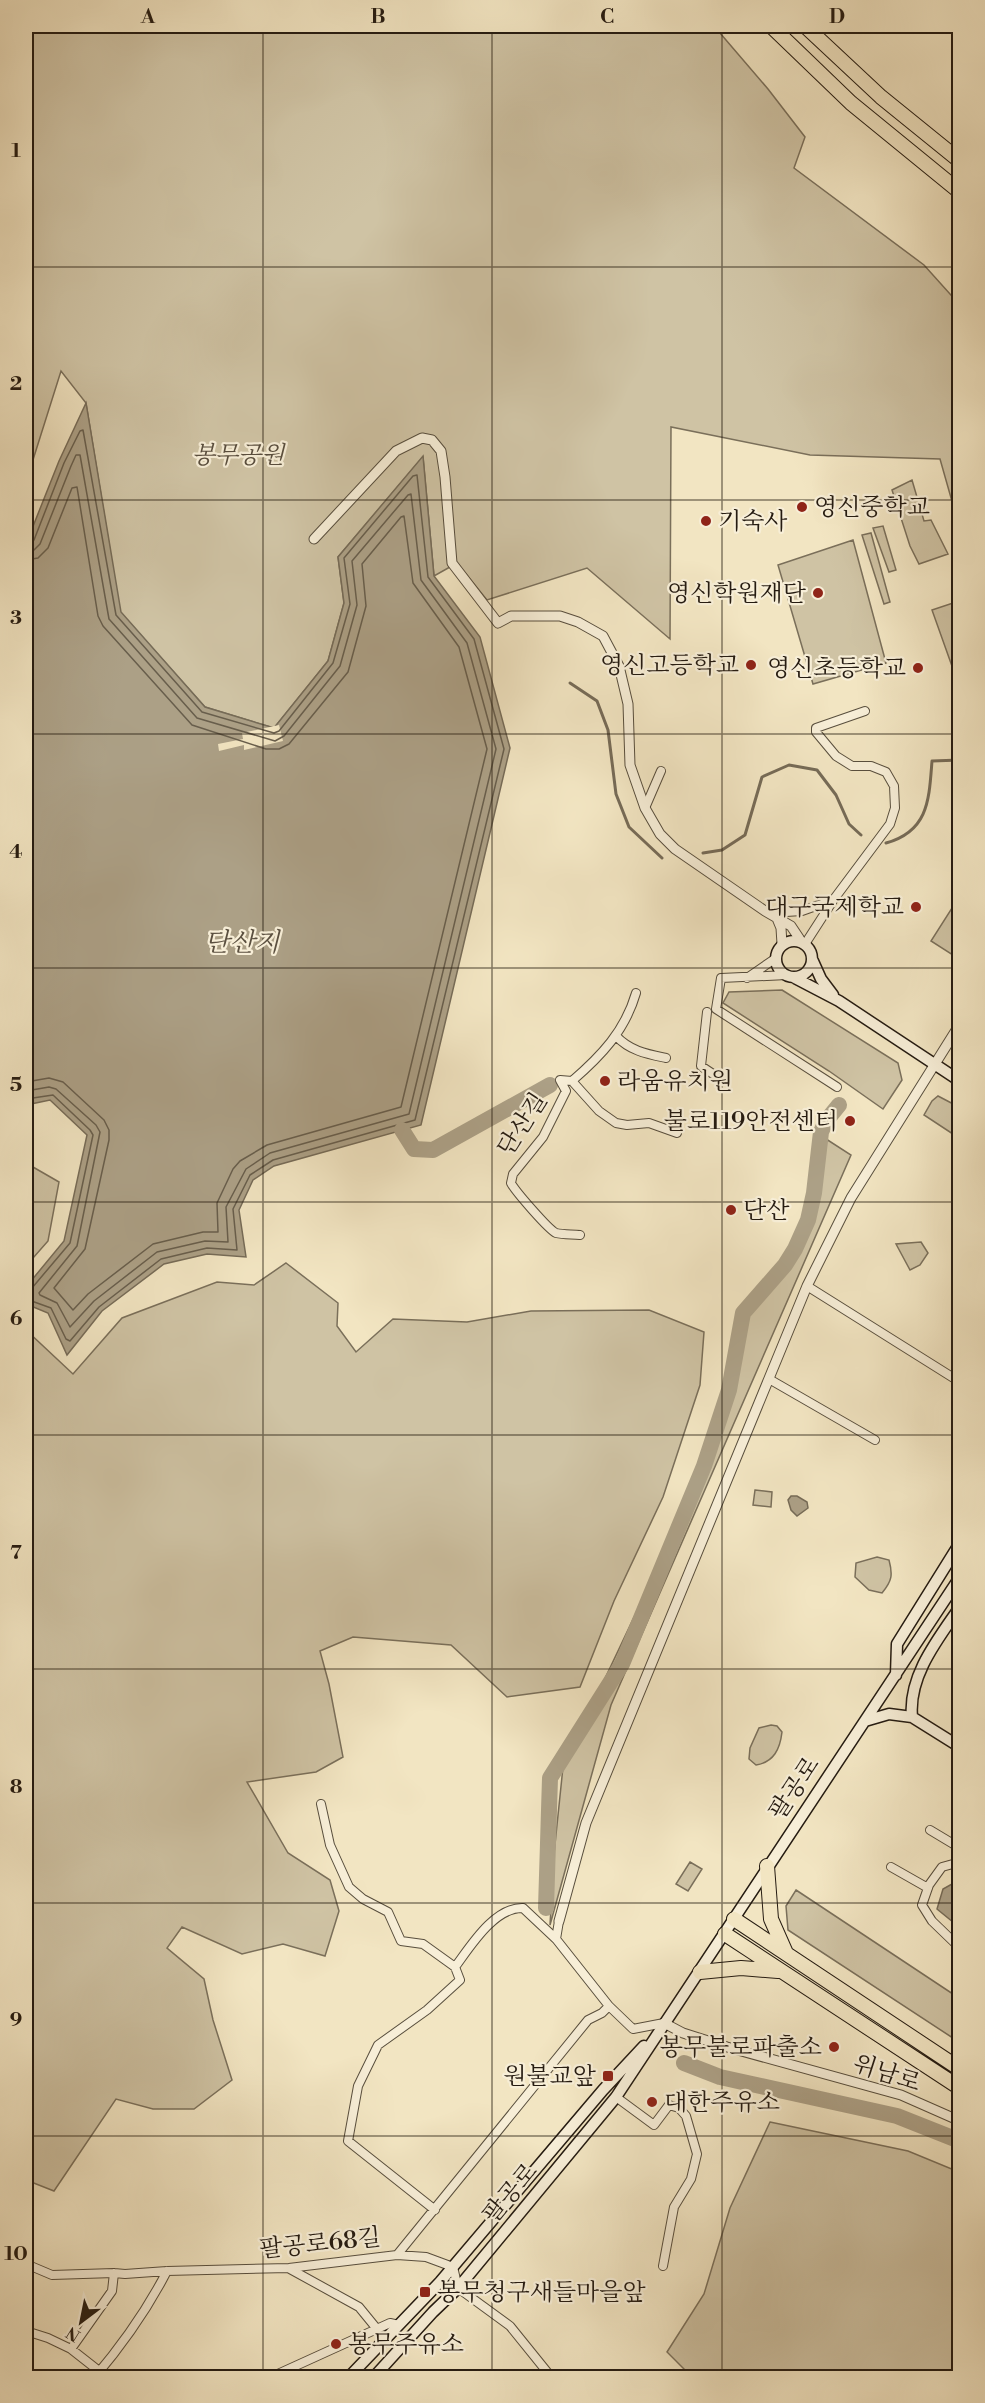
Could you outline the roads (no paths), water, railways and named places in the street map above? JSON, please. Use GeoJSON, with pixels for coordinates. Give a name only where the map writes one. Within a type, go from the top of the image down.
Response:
{"type":"FeatureCollection","features":[{"type":"Feature","properties":{"kind":"highway"},"geometry":{"type":"LineString","coordinates":[[771,26],[851,103],[960,192]]}},
{"type":"Feature","properties":{"kind":"highway"},"geometry":{"type":"LineString","coordinates":[[805,26],[881,97],[960,160]]}},
{"type":"Feature","properties":{"kind":"highway"},"geometry":{"type":"LineString","coordinates":[[767,1866],[771,1919],[787,1955]]}},
{"type":"Feature","properties":{"kind":"highway"},"geometry":{"type":"LineString","coordinates":[[734,1919],[960,2069]]}},
{"type":"Feature","properties":{"kind":"highway"},"geometry":{"type":"LineString","coordinates":[[725,1934],[960,2088]]}},
{"type":"Feature","properties":{"kind":"highway"},"geometry":{"type":"LineString","coordinates":[[700,1972],[741,1968],[782,1971]]}},
{"type":"Feature","properties":{"kind":"main road"},"geometry":{"type":"LineString","coordinates":[[839,1001],[821,980],[809,948],[803,943],[782,944],[776,958],[778,967],[790,976],[839,1001],[960,1081]]}},
{"type":"Feature","properties":{"kind":"main road"},"geometry":{"type":"LineString","coordinates":[[790,976],[804,974],[812,959]]}},
{"type":"Feature","properties":{"kind":"main road"},"geometry":{"type":"LineString","coordinates":[[896,1675],[897,1644],[960,1543]]}},
{"type":"Feature","properties":{"kind":"main road","name":"팔공로"},"geometry":{"type":"LineString","coordinates":[[373,2378],[458,2288],[616,2097],[960,1577]]}},
{"type":"Feature","properties":{"kind":"main road"},"geometry":{"type":"LineString","coordinates":[[912,1717],[910,1699],[928,1656],[960,1607]]}},
{"type":"Feature","properties":{"kind":"main road"},"geometry":{"type":"LineString","coordinates":[[896,1675],[928,1656]]}},
{"type":"Feature","properties":{"kind":"main road"},"geometry":{"type":"LineString","coordinates":[[865,1721],[888,1714],[912,1717],[960,1747]]}},
{"type":"Feature","properties":{"kind":"main road","name":"팔공로"},"geometry":{"type":"LineString","coordinates":[[348,2378],[453,2267],[603,2090],[664,2024]]}},
{"type":"Feature","properties":{"kind":"street"},"geometry":{"type":"LineString","coordinates":[[314,539],[396,451],[422,438],[432,440],[441,451],[452,563],[498,623],[511,616],[560,615],[603,636],[619,666],[628,704],[630,765],[645,808],[660,834],[675,849],[791,926],[803,943],[890,824],[895,808],[894,786],[886,772],[871,766],[852,766],[836,756],[816,732],[816,728],[865,711]]}},
{"type":"Feature","properties":{"kind":"street"},"geometry":{"type":"LineString","coordinates":[[645,808],[661,771]]}},
{"type":"Feature","properties":{"kind":"street"},"geometry":{"type":"LineString","coordinates":[[773,914],[802,911],[834,899]]}},
{"type":"Feature","properties":{"kind":"street"},"geometry":{"type":"LineString","coordinates":[[773,914],[781,928],[782,944]]}},
{"type":"Feature","properties":{"kind":"street"},"geometry":{"type":"LineString","coordinates":[[746,978],[776,958]]}},
{"type":"Feature","properties":{"kind":"street"},"geometry":{"type":"LineString","coordinates":[[790,976],[721,978],[716,1009],[837,1087]]}},
{"type":"Feature","properties":{"kind":"street","name":"단산길"},"geometry":{"type":"LineString","coordinates":[[572,1081],[616,1036],[632,1007],[636,993]]}},
{"type":"Feature","properties":{"kind":"street"},"geometry":{"type":"LineString","coordinates":[[707,1012],[701,1066],[719,1078]]}},
{"type":"Feature","properties":{"kind":"street"},"geometry":{"type":"LineString","coordinates":[[556,1939],[559,1921],[594,1804],[807,1286],[851,1198],[960,1024]]}},
{"type":"Feature","properties":{"kind":"street"},"geometry":{"type":"LineString","coordinates":[[616,1036],[624,1044],[640,1053],[666,1058]]}},
{"type":"Feature","properties":{"kind":"street","name":"단산길"},"geometry":{"type":"LineString","coordinates":[[580,1235],[556,1233],[550,1229],[536,1211],[517,1194],[511,1183],[513,1174],[543,1137],[566,1091],[560,1080],[572,1081],[599,1111],[616,1123],[627,1125],[650,1123],[677,1134]]}},
{"type":"Feature","properties":{"kind":"street"},"geometry":{"type":"LineString","coordinates":[[807,1286],[960,1382]]}},
{"type":"Feature","properties":{"kind":"street"},"geometry":{"type":"LineString","coordinates":[[769,1379],[875,1440]]}},
{"type":"Feature","properties":{"kind":"street"},"geometry":{"type":"LineString","coordinates":[[321,1804],[330,1845],[350,1887],[363,1899],[388,1912],[401,1941],[423,1944],[455,1967],[460,1980],[427,2010],[378,2045],[358,2086],[348,2141],[435,2210]]}},
{"type":"Feature","properties":{"kind":"street"},"geometry":{"type":"LineString","coordinates":[[930,1830],[960,1848]]}},
{"type":"Feature","properties":{"kind":"street"},"geometry":{"type":"LineString","coordinates":[[960,1862],[942,1867],[928,1888],[922,1905],[932,1921],[960,1948]]}},
{"type":"Feature","properties":{"kind":"street"},"geometry":{"type":"LineString","coordinates":[[891,1867],[928,1888]]}},
{"type":"Feature","properties":{"kind":"street"},"geometry":{"type":"LineString","coordinates":[[455,1967],[477,1935],[515,1908],[523,1908],[556,1939],[609,2006],[633,2029],[664,2024]]}},
{"type":"Feature","properties":{"kind":"street"},"geometry":{"type":"LineString","coordinates":[[397,2255],[502,2123],[519,2108],[588,2020],[602,2013],[609,2006]]}},
{"type":"Feature","properties":{"kind":"street","name":"위남로"},"geometry":{"type":"LineString","coordinates":[[664,2024],[683,2033],[727,2047],[901,2095],[960,2121]]}},
{"type":"Feature","properties":{"kind":"street"},"geometry":{"type":"LineString","coordinates":[[616,2097],[654,2124],[669,2105],[679,2108],[686,2116],[697,2154],[691,2179],[674,2207],[663,2266]]}},
{"type":"Feature","properties":{"kind":"street","name":"팔공로68길"},"geometry":{"type":"LineString","coordinates":[[26,2264],[52,2275],[124,2274],[289,2268],[397,2255],[426,2258],[453,2267]]}},
{"type":"Feature","properties":{"kind":"street"},"geometry":{"type":"LineString","coordinates":[[453,2267],[458,2288],[510,2326],[552,2378]]}},
{"type":"Feature","properties":{"kind":"street"},"geometry":{"type":"LineString","coordinates":[[289,2268],[359,2307],[377,2329]]}},
{"type":"Feature","properties":{"kind":"street"},"geometry":{"type":"LineString","coordinates":[[26,2331],[71,2349],[97,2374],[114,2356],[152,2302],[167,2271]]}},
{"type":"Feature","properties":{"kind":"street"},"geometry":{"type":"LineString","coordinates":[[71,2349],[112,2291],[114,2273]]}},
{"type":"Feature","properties":{"kind":"street"},"geometry":{"type":"LineString","coordinates":[[269,2378],[390,2323],[399,2325]]}},
{"type":"Feature","properties":{"kind":"water","name":"단산지"},"geometry":{"type":"Polygon","coordinates":[[[86,403],[121,612],[205,707],[274,728],[328,661],[344,603],[338,557],[423,456],[434,576],[480,637],[510,748],[421,1125],[274,1166],[253,1180],[239,1210],[246,1257],[207,1254],[164,1264],[102,1311],[67,1355],[48,1313],[26,1304],[26,1287],[64,1241],[87,1135],[50,1100],[26,1105],[26,544],[59,461],[86,403]]]}},
{"type":"Feature","properties":{"kind":"water"},"geometry":{"type":"Polygon","coordinates":[[[791,1496],[797,1496],[807,1502],[808,1508],[797,1516],[791,1510],[788,1500],[791,1496]]]}},
{"type":"Feature","properties":{"kind":"water"},"geometry":{"type":"Polygon","coordinates":[[[959,1880],[959,1894],[955,1903],[959,1912],[959,1927],[937,1909],[943,1889],[959,1880]]]}},
{"type":"Feature","properties":{"kind":"waterway"},"geometry":{"type":"LineString","coordinates":[[570,683],[597,701],[608,730],[616,794],[629,827],[662,858]]}},
{"type":"Feature","properties":{"kind":"waterway"},"geometry":{"type":"LineString","coordinates":[[886,843],[900,838],[919,822],[930,788],[932,761],[960,760]]}},
{"type":"Feature","properties":{"kind":"waterway"},"geometry":{"type":"LineString","coordinates":[[703,853],[722,850],[745,835],[762,777],[789,765],[817,770],[836,795],[849,824],[861,835]]}},
{"type":"Feature","properties":{"kind":"waterway"},"geometry":{"type":"LineString","coordinates":[[402,1130],[414,1149],[433,1150],[550,1085]]}},
{"type":"Feature","properties":{"kind":"waterway"},"geometry":{"type":"LineString","coordinates":[[546,1908],[550,1778],[622,1664],[704,1466],[729,1390],[743,1313],[785,1265],[795,1249],[808,1220],[814,1193],[821,1132],[826,1121],[839,1105]]}},
{"type":"Feature","properties":{"kind":"waterway"},"geometry":{"type":"LineString","coordinates":[[684,2063],[720,2077],[897,2116],[960,2141]]}},
{"type":"Feature","properties":{"kind":"place","name":"영신중학교"},"geometry":{"type":"Point","coordinates":[802,507]}},
{"type":"Feature","properties":{"kind":"place","name":"기숙사"},"geometry":{"type":"Point","coordinates":[706,521]}},
{"type":"Feature","properties":{"kind":"place","name":"영신학원재단"},"geometry":{"type":"Point","coordinates":[818,593]}},
{"type":"Feature","properties":{"kind":"place","name":"영신고등학교"},"geometry":{"type":"Point","coordinates":[751,665]}},
{"type":"Feature","properties":{"kind":"place","name":"영신초등학교"},"geometry":{"type":"Point","coordinates":[918,668]}},
{"type":"Feature","properties":{"kind":"place","name":"대구국제학교"},"geometry":{"type":"Point","coordinates":[916,907]}},
{"type":"Feature","properties":{"kind":"place","name":"라움유치원"},"geometry":{"type":"Point","coordinates":[605,1081]}},
{"type":"Feature","properties":{"kind":"place","name":"불로119안전센터"},"geometry":{"type":"Point","coordinates":[850,1121]}},
{"type":"Feature","properties":{"kind":"place","name":"단산"},"geometry":{"type":"Point","coordinates":[731,1210]}},
{"type":"Feature","properties":{"kind":"place","name":"봉무불로파출소"},"geometry":{"type":"Point","coordinates":[834,2047]}},
{"type":"Feature","properties":{"kind":"place","name":"원불교앞"},"geometry":{"type":"Point","coordinates":[608,2076]}},
{"type":"Feature","properties":{"kind":"place","name":"대한주유소"},"geometry":{"type":"Point","coordinates":[652,2102]}},
{"type":"Feature","properties":{"kind":"place","name":"봉무청구새들마을앞"},"geometry":{"type":"Point","coordinates":[425,2292]}},
{"type":"Feature","properties":{"kind":"place","name":"봉무주유소"},"geometry":{"type":"Point","coordinates":[336,2344]}},
{"type":"Feature","properties":{"kind":"park label","name":"봉무공원"},"geometry":{"type":"Point","coordinates":[238,455]}}]}
